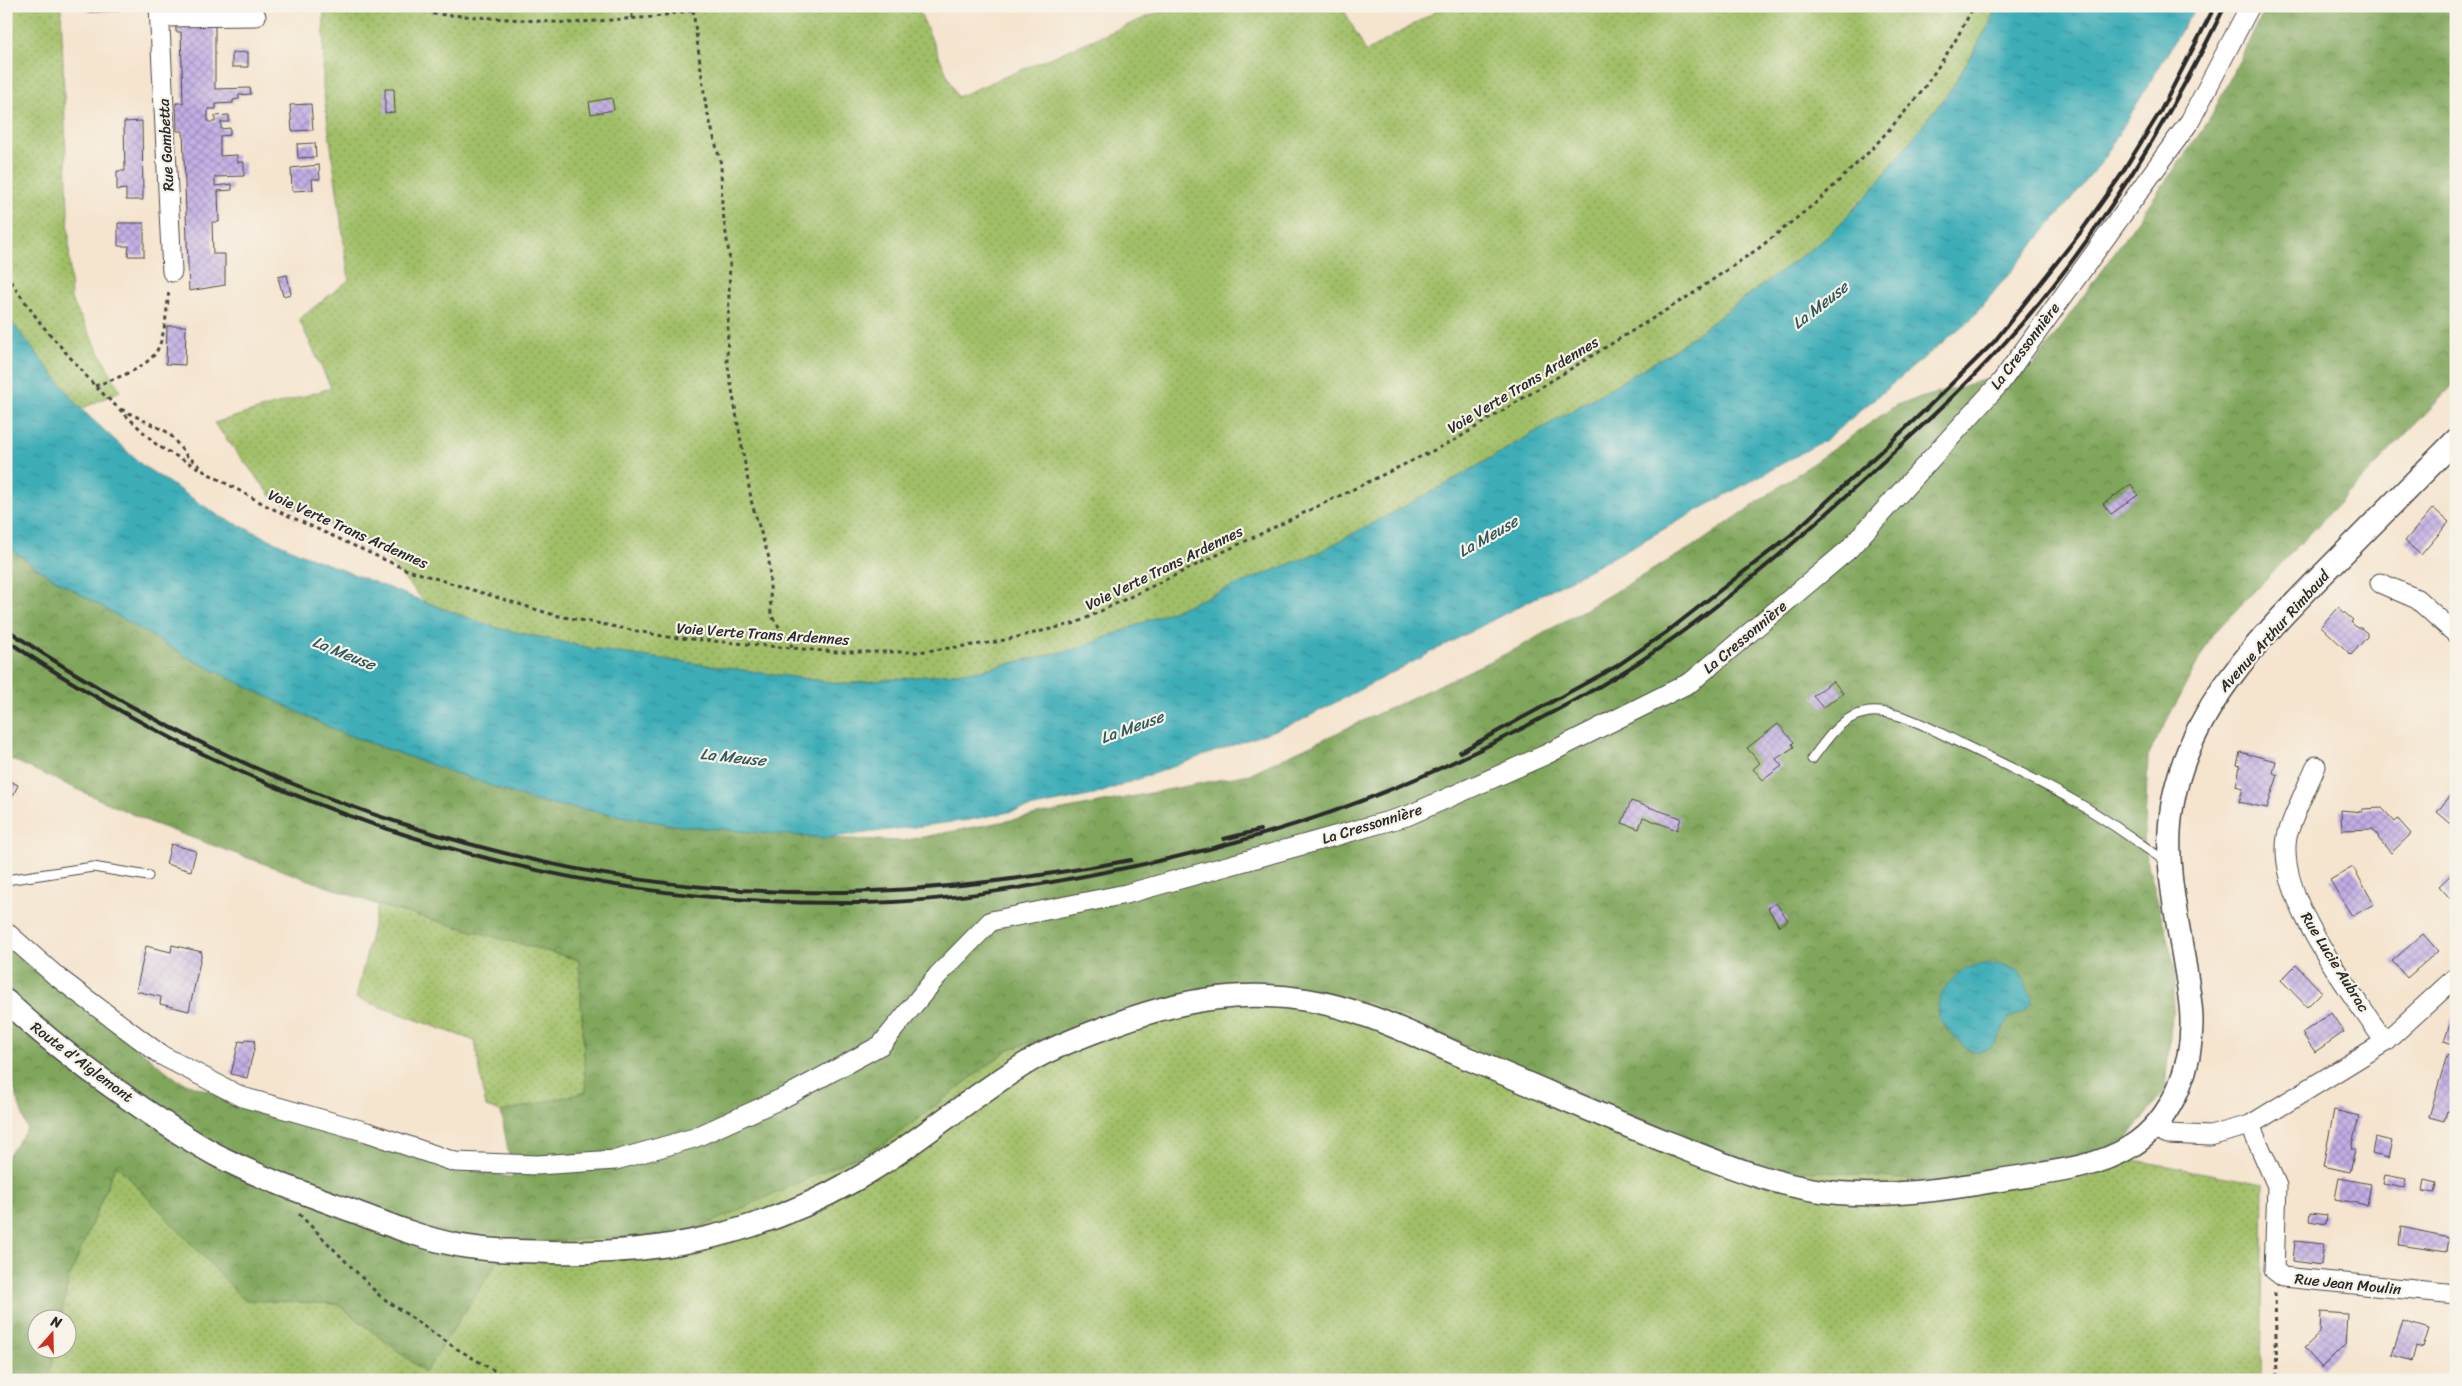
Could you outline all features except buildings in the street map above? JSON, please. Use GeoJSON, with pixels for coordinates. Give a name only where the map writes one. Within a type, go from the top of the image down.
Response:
{"type":"FeatureCollection","features":[{"type":"Feature","properties":{"kind":"street","name":"La Cressonnière"},"geometry":{"type":"LineString","coordinates":[[6,932],[56,976],[161,1055],[242,1097],[367,1132],[455,1162],[537,1165],[616,1160],[694,1138],[802,1088],[881,1045],[938,975],[991,922],[1126,894],[1407,816],[1545,755],[1691,682],[1848,550],[2001,382],[2190,121],[2250,6]]}},
{"type":"Feature","properties":{"kind":"street","name":"Rue Gambetta"},"geometry":{"type":"LineString","coordinates":[[172,272],[160,12],[256,16]]}},
{"type":"Feature","properties":{"kind":"street","name":"Avenue Arthur Rimbaud"},"geometry":{"type":"LineString","coordinates":[[2109,1158],[2136,1144],[2154,1128],[2172,1104],[2188,1057],[2191,1036],[2191,1008],[2177,926],[2168,844],[2171,816],[2180,771],[2214,699],[2236,669],[2294,604],[2456,440]]}},
{"type":"Feature","properties":{"kind":"street"},"geometry":{"type":"LineString","coordinates":[[2380,583],[2417,599],[2456,634]]}},
{"type":"Feature","properties":{"kind":"street","name":"Rue Lucie Aubrac"},"geometry":{"type":"LineString","coordinates":[[2316,766],[2287,837],[2287,873],[2296,898],[2319,943],[2385,1042]]}},
{"type":"Feature","properties":{"kind":"street"},"geometry":{"type":"LineString","coordinates":[[2154,1128],[2168,1134],[2210,1136],[2250,1125],[2385,1042],[2456,977]]}},
{"type":"Feature","properties":{"kind":"street","name":"Route d'Aiglemont"},"geometry":{"type":"LineString","coordinates":[[6,1000],[74,1059],[160,1120],[219,1156],[282,1184],[438,1241],[467,1248],[518,1251],[637,1250],[730,1234],[773,1220],[814,1201],[889,1159],[1031,1060],[1072,1041],[1167,1006],[1199,999],[1234,995],[1306,999],[1373,1019],[1735,1169],[1802,1187],[1837,1193],[1942,1190],[2109,1158]]}},
{"type":"Feature","properties":{"kind":"street","name":"Rue Jean Moulin"},"geometry":{"type":"LineString","coordinates":[[2250,1125],[2277,1186],[2274,1270],[2283,1277],[2456,1294]]}},
{"type":"Feature","properties":{"kind":"lane"},"geometry":{"type":"LineString","coordinates":[[1812,759],[1839,725],[1852,716],[1866,712],[1887,714],[1916,722],[2030,777],[2083,806],[2170,864]]}},
{"type":"Feature","properties":{"kind":"lane"},"geometry":{"type":"LineString","coordinates":[[6,880],[93,867],[148,876]]}},
{"type":"Feature","properties":{"kind":"path"},"geometry":{"type":"LineString","coordinates":[[431,6],[433,14],[568,23],[632,18],[716,6]]}},
{"type":"Feature","properties":{"kind":"path"},"geometry":{"type":"LineString","coordinates":[[632,6],[632,18]]}},
{"type":"Feature","properties":{"kind":"path","name":"Voie Verte Trans Ardennes"},"geometry":{"type":"LineString","coordinates":[[209,474],[269,507],[405,569],[554,616],[668,637],[836,652],[918,652],[996,642],[1076,623],[1455,440],[1689,296],[1759,248],[1818,201],[1871,150],[1918,97],[1954,43],[1974,6]]}},
{"type":"Feature","properties":{"kind":"path"},"geometry":{"type":"LineString","coordinates":[[693,10],[706,107],[721,164],[722,206],[730,262],[727,361],[752,504],[769,558],[771,615],[794,649]]}},
{"type":"Feature","properties":{"kind":"path"},"geometry":{"type":"LineString","coordinates":[[95,386],[132,371],[155,354],[164,326],[172,272]]}},
{"type":"Feature","properties":{"kind":"path"},"geometry":{"type":"LineString","coordinates":[[6,275],[41,324],[95,386],[158,446],[209,474]]}},
{"type":"Feature","properties":{"kind":"path"},"geometry":{"type":"LineString","coordinates":[[117,406],[169,434],[186,455],[209,474]]}},
{"type":"Feature","properties":{"kind":"path"},"geometry":{"type":"LineString","coordinates":[[294,1209],[380,1296],[454,1347],[510,1380]]}},
{"type":"Feature","properties":{"kind":"path"},"geometry":{"type":"LineString","coordinates":[[2274,1270],[2277,1380]]}},
{"type":"Feature","properties":{"kind":"green space"},"geometry":{"type":"Polygon","coordinates":[[[6,6],[61,6],[71,299],[120,391],[81,409],[6,315],[6,6]]]}},
{"type":"Feature","properties":{"kind":"green space"},"geometry":{"type":"Polygon","coordinates":[[[324,6],[917,6],[957,97],[1173,6],[1342,6],[1366,52],[1445,6],[1997,6],[1987,28],[1952,88],[1872,190],[1827,237],[1670,353],[1448,483],[1317,553],[1079,648],[976,671],[844,684],[605,651],[497,628],[425,602],[376,547],[272,497],[214,423],[331,388],[299,319],[349,280],[323,87],[324,6]]]}},
{"type":"Feature","properties":{"kind":"green space"},"geometry":{"type":"Polygon","coordinates":[[[2267,6],[2456,6],[2456,382],[2212,635],[2148,756],[2144,849],[2176,972],[2165,1090],[2113,1156],[1959,1184],[1761,1166],[1581,1096],[1368,1001],[1192,995],[1009,1049],[886,1143],[688,1233],[509,1244],[425,1372],[337,1304],[244,1300],[116,1164],[68,1281],[63,1308],[28,1308],[28,1358],[53,1358],[48,1380],[6,1380],[6,1158],[27,1129],[6,1064],[6,1041],[18,1000],[6,985],[6,946],[178,1080],[321,1132],[513,1178],[501,1112],[586,1092],[579,960],[378,905],[154,824],[6,757],[6,546],[43,572],[191,659],[339,732],[534,801],[680,826],[826,838],[902,841],[1249,774],[1520,647],[1702,541],[1896,405],[2033,366],[2208,122],[2267,6]]]}},
{"type":"Feature","properties":{"kind":"green space"},"geometry":{"type":"Polygon","coordinates":[[[378,905],[579,960],[586,1093],[501,1112],[486,1107],[475,1041],[356,998],[378,905]]]}},
{"type":"Feature","properties":{"kind":"green space"},"geometry":{"type":"Polygon","coordinates":[[[1192,995],[1368,1001],[1581,1096],[2113,1156],[2264,1184],[2261,1380],[48,1380],[53,1358],[78,1358],[78,1308],[63,1308],[68,1281],[116,1164],[244,1299],[337,1304],[425,1372],[509,1244],[886,1143],[1009,1049],[1192,995]]]}},
{"type":"Feature","properties":{"kind":"water","name":"La Meuse"},"geometry":{"type":"Polygon","coordinates":[[[1997,6],[2196,6],[2101,163],[1973,317],[1825,440],[1619,554],[1300,721],[1094,795],[969,820],[826,838],[680,826],[534,801],[339,732],[191,659],[43,572],[6,546],[6,315],[81,409],[142,465],[219,516],[302,554],[497,628],[605,651],[844,684],[976,671],[1079,648],[1317,553],[1448,483],[1670,353],[1827,237],[1872,190],[1952,88],[1987,28],[1997,6]]]}},
{"type":"Feature","properties":{"kind":"water"},"geometry":{"type":"Polygon","coordinates":[[[2001,964],[2019,971],[2032,1002],[2023,1012],[2009,1018],[1991,1047],[1978,1051],[1972,1050],[1960,1043],[1940,1021],[1938,1007],[1940,1000],[1953,978],[1960,973],[1977,965],[2001,964]]]}},
{"type":"Feature","properties":{"kind":"railway"},"geometry":{"type":"LineString","coordinates":[[1460,752],[1617,666],[1668,631],[1791,535],[1925,410],[1994,342],[2080,233],[2119,178],[2160,112],[2215,6]]}},
{"type":"Feature","properties":{"kind":"railway"},"geometry":{"type":"LineString","coordinates":[[6,640],[103,701],[204,754],[307,800],[414,838],[523,867],[634,888],[747,900],[896,902],[965,896],[1068,879],[1186,855],[1236,842],[1332,812],[1426,775],[1551,713],[1599,687],[1645,658],[1732,594],[1788,548],[1920,428],[1985,364],[2035,309],[2066,269],[2125,185],[2178,97],[2225,6]]}},
{"type":"Feature","properties":{"kind":"railway"},"geometry":{"type":"LineString","coordinates":[[6,629],[102,690],[204,744],[309,790],[418,829],[530,859],[643,880],[758,891],[872,891],[937,887],[1002,880],[1131,860]]}},
{"type":"Feature","properties":{"kind":"railway"},"geometry":{"type":"LineString","coordinates":[[1224,839],[1260,830]]}}]}
